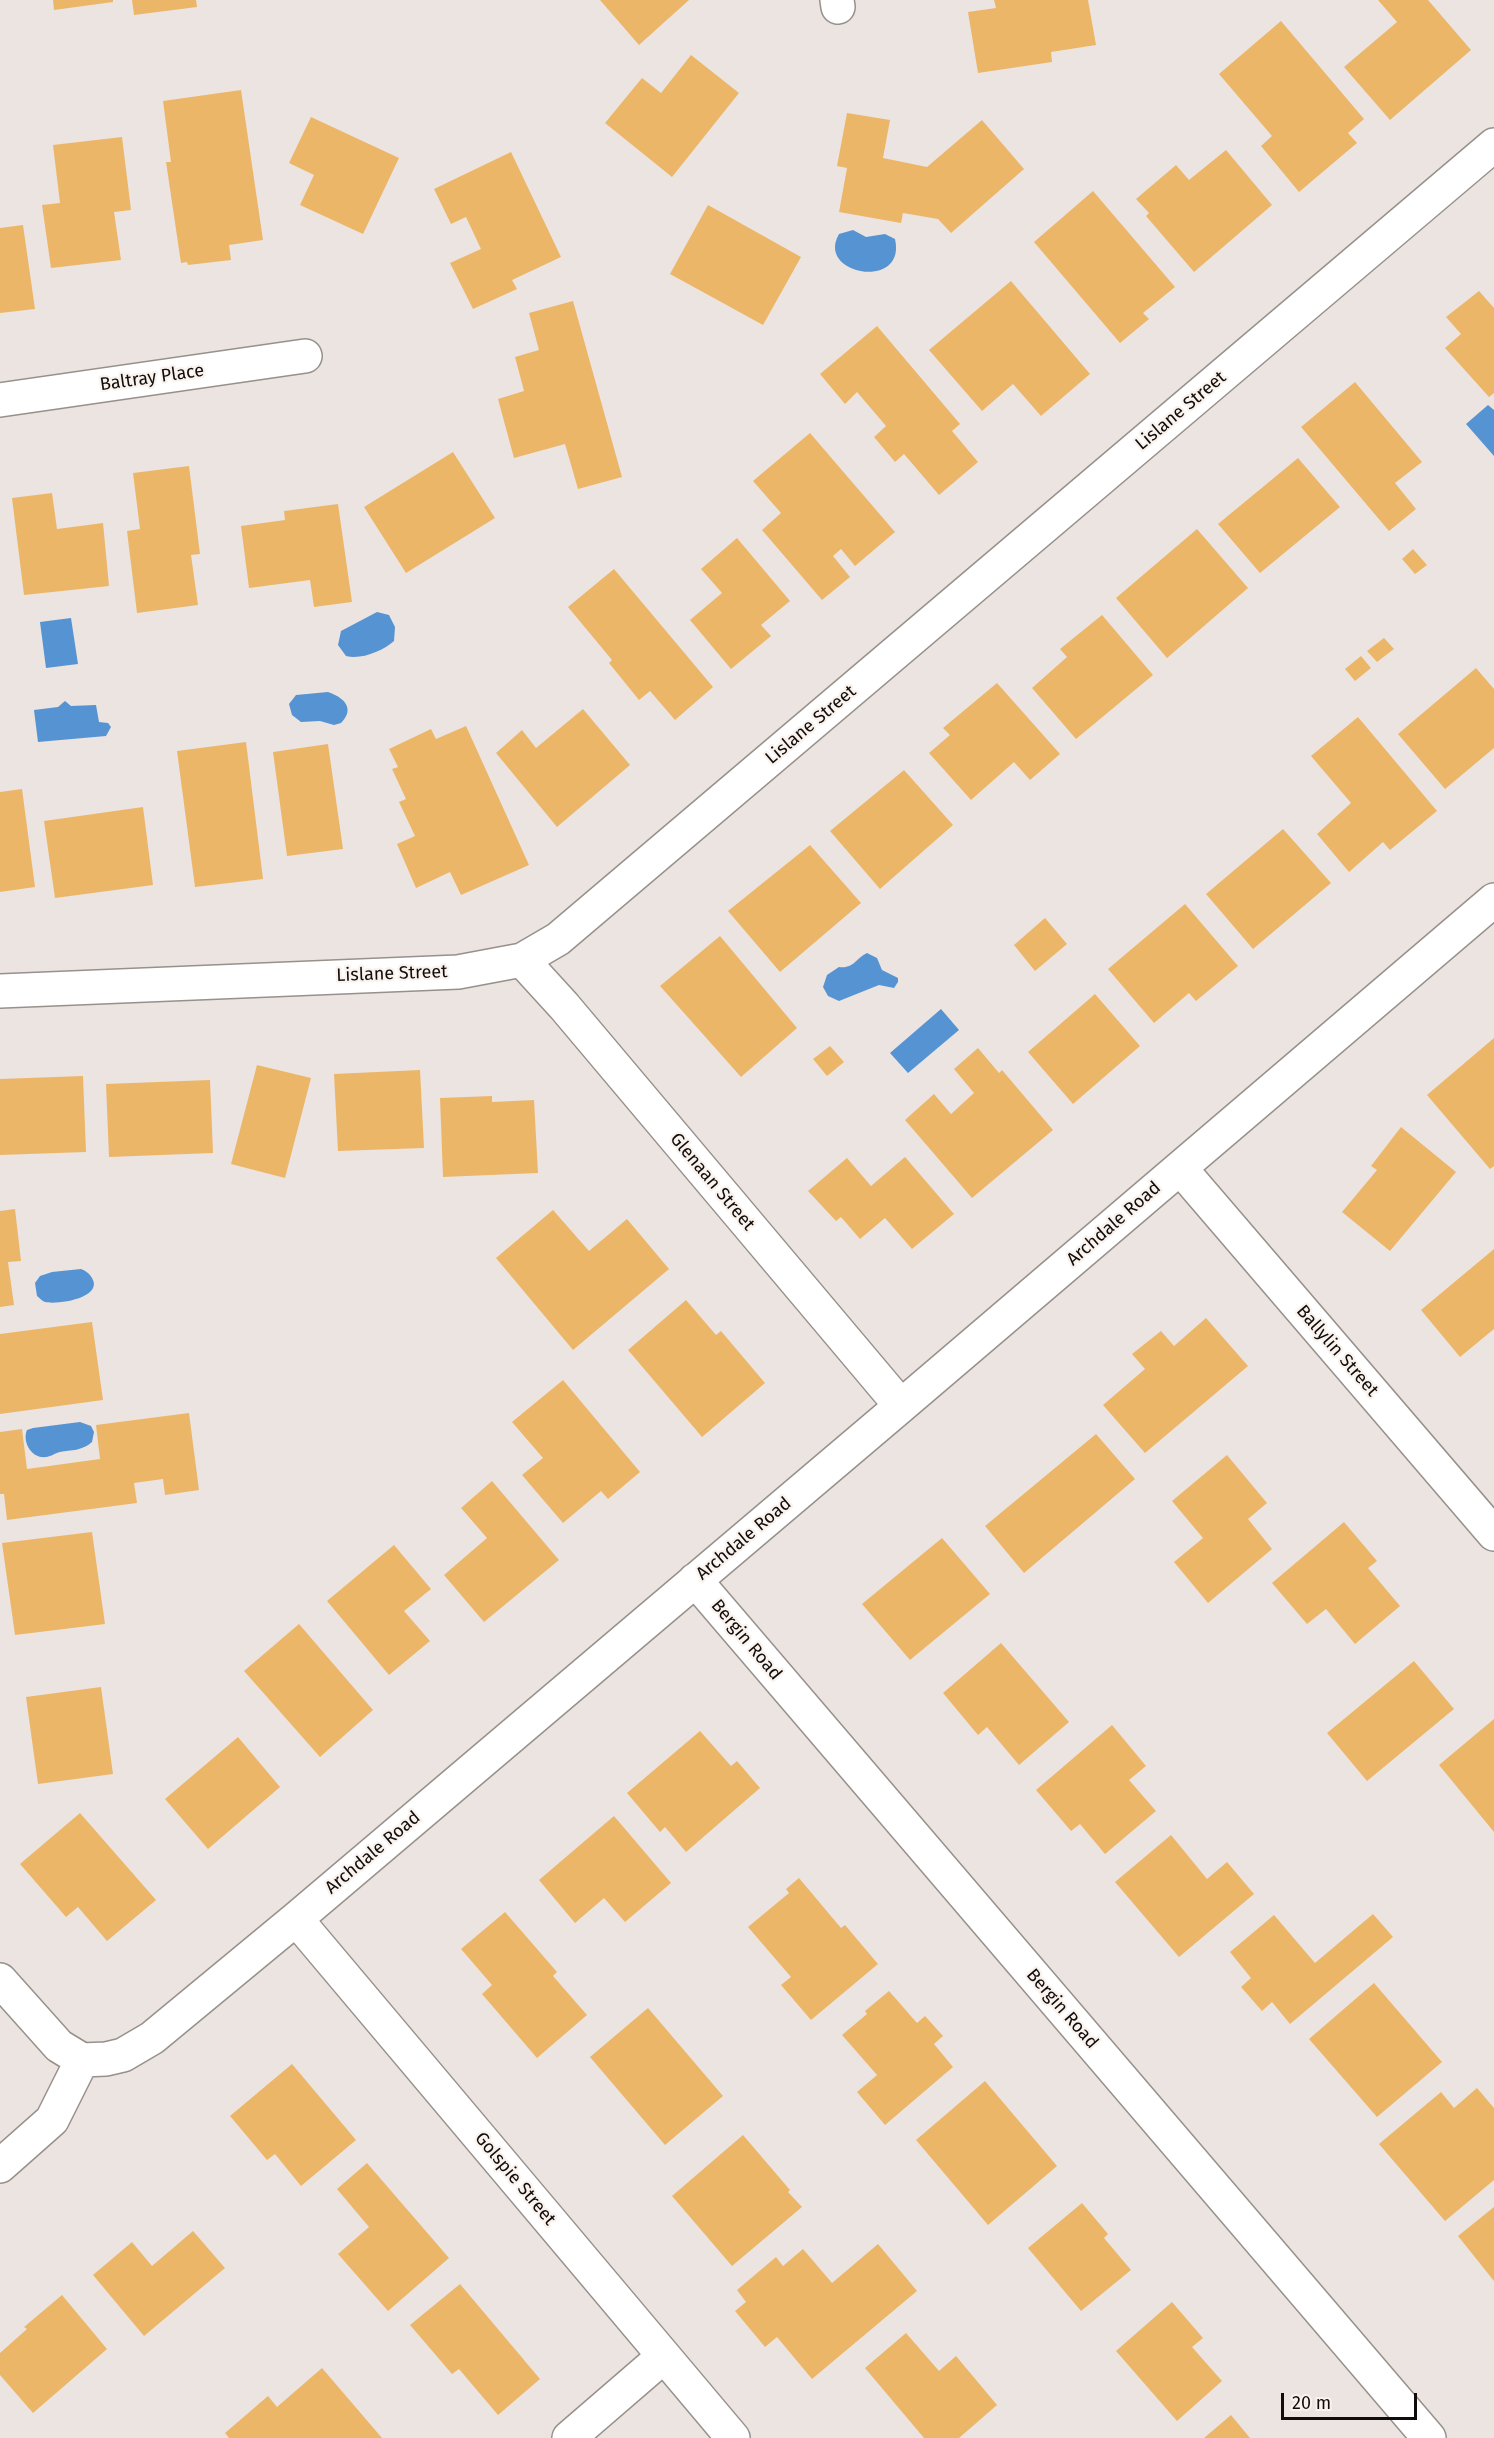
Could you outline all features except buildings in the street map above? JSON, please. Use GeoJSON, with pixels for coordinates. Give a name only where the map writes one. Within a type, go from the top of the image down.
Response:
{"type":"FeatureCollection","features":[{"type":"Feature","properties":{"kind":"street","name":"Lislane Street"},"geometry":{"type":"LineString","coordinates":[[0,991],[458,972],[522,960],[568,931],[1494,145]]}},
{"type":"Feature","properties":{"kind":"street","name":"Baltray Place"},"geometry":{"type":"LineString","coordinates":[[0,400],[305,356]]}},
{"type":"Feature","properties":{"kind":"street","name":"Archdale Road"},"geometry":{"type":"LineString","coordinates":[[82,2060],[106,2059],[123,2055],[152,2038],[296,1919],[901,1406],[1494,900]]}},
{"type":"Feature","properties":{"kind":"street","name":"Glenaan Street"},"geometry":{"type":"LineString","coordinates":[[522,960],[564,1006],[901,1406]]}},
{"type":"Feature","properties":{"kind":"street","name":"Ballylin Street"},"geometry":{"type":"LineString","coordinates":[[1180,1168],[1494,1534]]}},
{"type":"Feature","properties":{"kind":"street","name":"Bergin Road"},"geometry":{"type":"LineString","coordinates":[[695,1580],[1429,2438]]}},
{"type":"Feature","properties":{"kind":"street","name":"Golspie Street"},"geometry":{"type":"LineString","coordinates":[[296,1919],[733,2438]]}},
{"type":"Feature","properties":{"kind":"street"},"geometry":{"type":"LineString","coordinates":[[0,1980],[59,2046],[82,2060],[52,2120],[0,2166]]}},
{"type":"Feature","properties":{"kind":"street"},"geometry":{"type":"LineString","coordinates":[[569,2438],[664,2356]]}},
{"type":"Feature","properties":{"kind":"water"},"geometry":{"type":"Polygon","coordinates":[[[853,230],[866,237],[885,234],[895,239],[895,255],[888,266],[876,271],[862,271],[849,267],[839,259],[835,248],[839,234],[853,230]]]}},
{"type":"Feature","properties":{"kind":"water"},"geometry":{"type":"Polygon","coordinates":[[[1488,405],[1494,410],[1494,456],[1466,424],[1488,405]]]}},
{"type":"Feature","properties":{"kind":"water"},"geometry":{"type":"Polygon","coordinates":[[[377,612],[389,615],[395,627],[394,641],[372,654],[358,657],[346,656],[338,645],[341,631],[377,612]]]}},
{"type":"Feature","properties":{"kind":"water"},"geometry":{"type":"Polygon","coordinates":[[[71,618],[78,664],[46,668],[40,622],[71,618]]]}},
{"type":"Feature","properties":{"kind":"water"},"geometry":{"type":"Polygon","coordinates":[[[328,692],[346,704],[347,713],[341,723],[334,725],[320,721],[301,722],[292,715],[289,704],[296,695],[328,692]]]}},
{"type":"Feature","properties":{"kind":"water"},"geometry":{"type":"Polygon","coordinates":[[[65,701],[71,706],[96,705],[99,722],[108,723],[111,727],[106,736],[38,742],[34,710],[58,707],[65,701]]]}},
{"type":"Feature","properties":{"kind":"water"},"geometry":{"type":"Polygon","coordinates":[[[867,953],[877,958],[882,970],[898,978],[894,988],[879,985],[839,1001],[828,996],[823,987],[827,975],[839,967],[852,965],[867,953]]]}},
{"type":"Feature","properties":{"kind":"water"},"geometry":{"type":"Polygon","coordinates":[[[941,1009],[959,1030],[908,1073],[890,1053],[941,1009]]]}},
{"type":"Feature","properties":{"kind":"water"},"geometry":{"type":"Polygon","coordinates":[[[81,1269],[90,1275],[94,1285],[86,1295],[78,1299],[51,1303],[44,1302],[37,1296],[35,1283],[40,1276],[52,1272],[81,1269]]]}},
{"type":"Feature","properties":{"kind":"water"},"geometry":{"type":"Polygon","coordinates":[[[80,1422],[91,1426],[94,1432],[92,1442],[84,1447],[41,1457],[32,1452],[27,1444],[27,1430],[80,1422]]]}}]}
